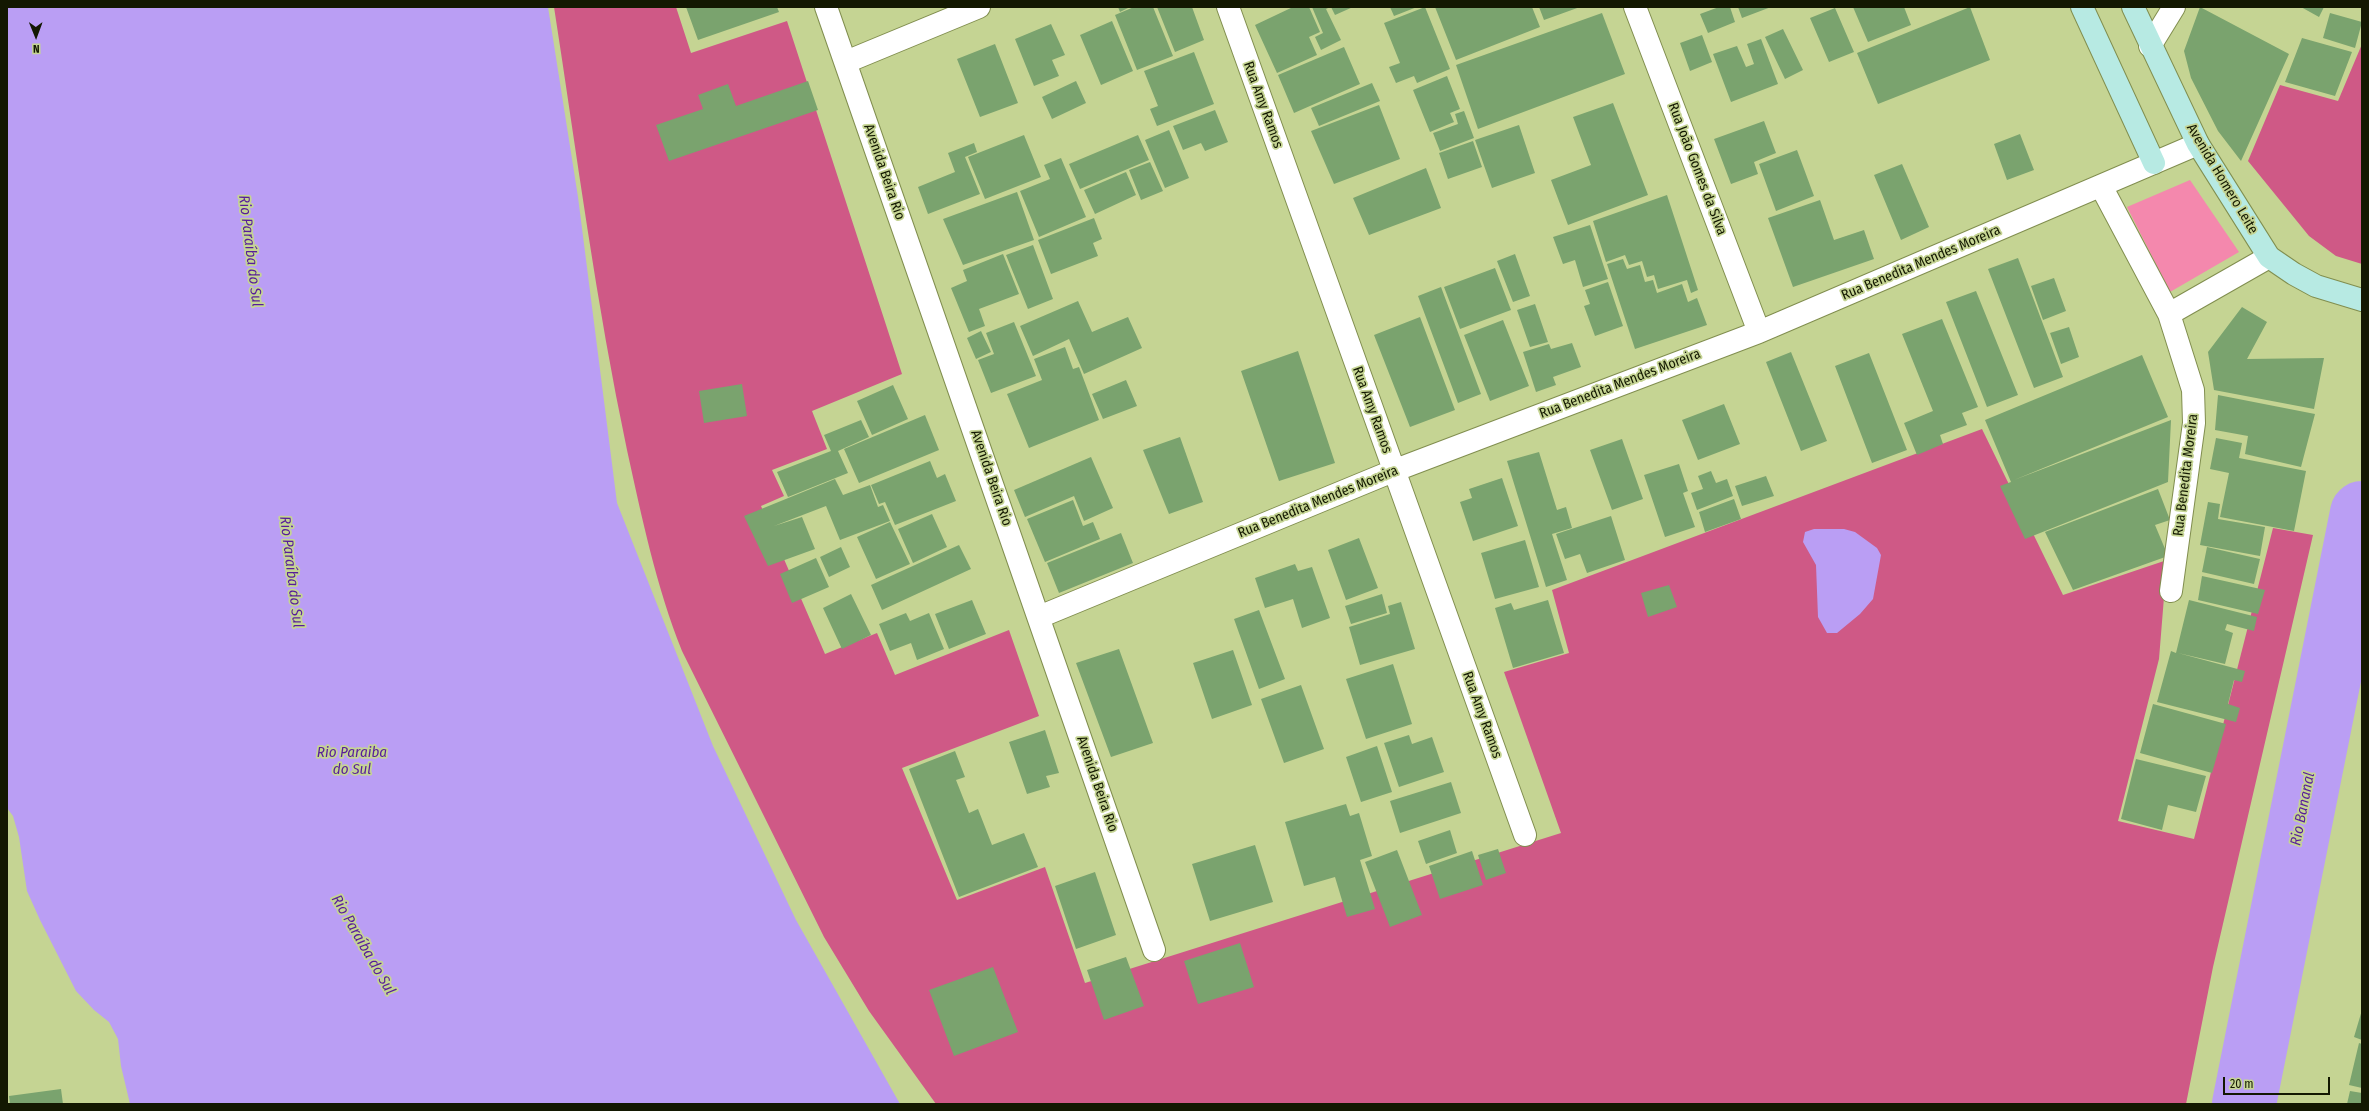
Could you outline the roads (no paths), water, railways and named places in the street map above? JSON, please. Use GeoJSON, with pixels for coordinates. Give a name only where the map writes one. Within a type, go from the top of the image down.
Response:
{"type":"FeatureCollection","features":[{"type":"Feature","properties":{"kind":"street","name":"Avenida Beira Rio"},"geometry":{"type":"LineString","coordinates":[[826,7],[1154,950]]}},
{"type":"Feature","properties":{"kind":"street"},"geometry":{"type":"LineString","coordinates":[[846,62],[979,7]]}},
{"type":"Feature","properties":{"kind":"street","name":"Rua Amy Ramos"},"geometry":{"type":"LineString","coordinates":[[1228,7],[1393,471],[1525,835]]}},
{"type":"Feature","properties":{"kind":"street","name":"Rua João Gomes da Silva"},"geometry":{"type":"LineString","coordinates":[[1635,7],[1759,332]]}},
{"type":"Feature","properties":{"kind":"street"},"geometry":{"type":"LineString","coordinates":[[2082,7],[2154,163]]}},
{"type":"Feature","properties":{"kind":"street","name":"Avenida Homero Leite"},"geometry":{"type":"LineString","coordinates":[[2133,7],[2150,46],[2198,144],[2269,257],[2294,274],[2337,294],[2362,300]]}},
{"type":"Feature","properties":{"kind":"street"},"geometry":{"type":"LineString","coordinates":[[2150,46],[2174,7]]}},
{"type":"Feature","properties":{"kind":"street","name":"Rua Benedita Mendes Moreira"},"geometry":{"type":"LineString","coordinates":[[1039,617],[1393,471],[1759,332],[2198,144]]}},
{"type":"Feature","properties":{"kind":"street","name":"Rua Benedita Moreira"},"geometry":{"type":"LineString","coordinates":[[2102,186],[2169,314],[2193,390],[2194,423],[2171,591]]}},
{"type":"Feature","properties":{"kind":"street"},"geometry":{"type":"LineString","coordinates":[[2169,314],[2269,257]]}},
{"type":"Feature","properties":{"kind":"water","name":"Rio Paraiba do Sul"},"geometry":{"type":"Polygon","coordinates":[[[7,7],[548,7],[578,197],[617,503],[713,746],[796,920],[900,1104],[130,1104],[121,1066],[118,1039],[109,1022],[94,1010],[76,991],[40,920],[27,891],[19,837],[13,816],[7,808],[7,7]]]}},
{"type":"Feature","properties":{"kind":"water"},"geometry":{"type":"Polygon","coordinates":[[[1814,529],[1844,529],[1855,532],[1877,548],[1881,555],[1873,599],[1860,614],[1837,633],[1827,633],[1818,617],[1816,565],[1803,542],[1805,532],[1814,529]]]}},
{"type":"Feature","properties":{"kind":"waterway","name":"Rio Bananal"},"geometry":{"type":"LineString","coordinates":[[2244,1104],[2362,513]]}},
{"type":"Feature","properties":{"kind":"water label","name":"Rio Paraíba do Sul"},"geometry":{"type":"Point","coordinates":[250,251]}},
{"type":"Feature","properties":{"kind":"water label","name":"Rio Paraíba do Sul"},"geometry":{"type":"Point","coordinates":[291,572]}},
{"type":"Feature","properties":{"kind":"water label","name":"Rio Paraíba do Sul"},"geometry":{"type":"Point","coordinates":[363,945]}}]}
